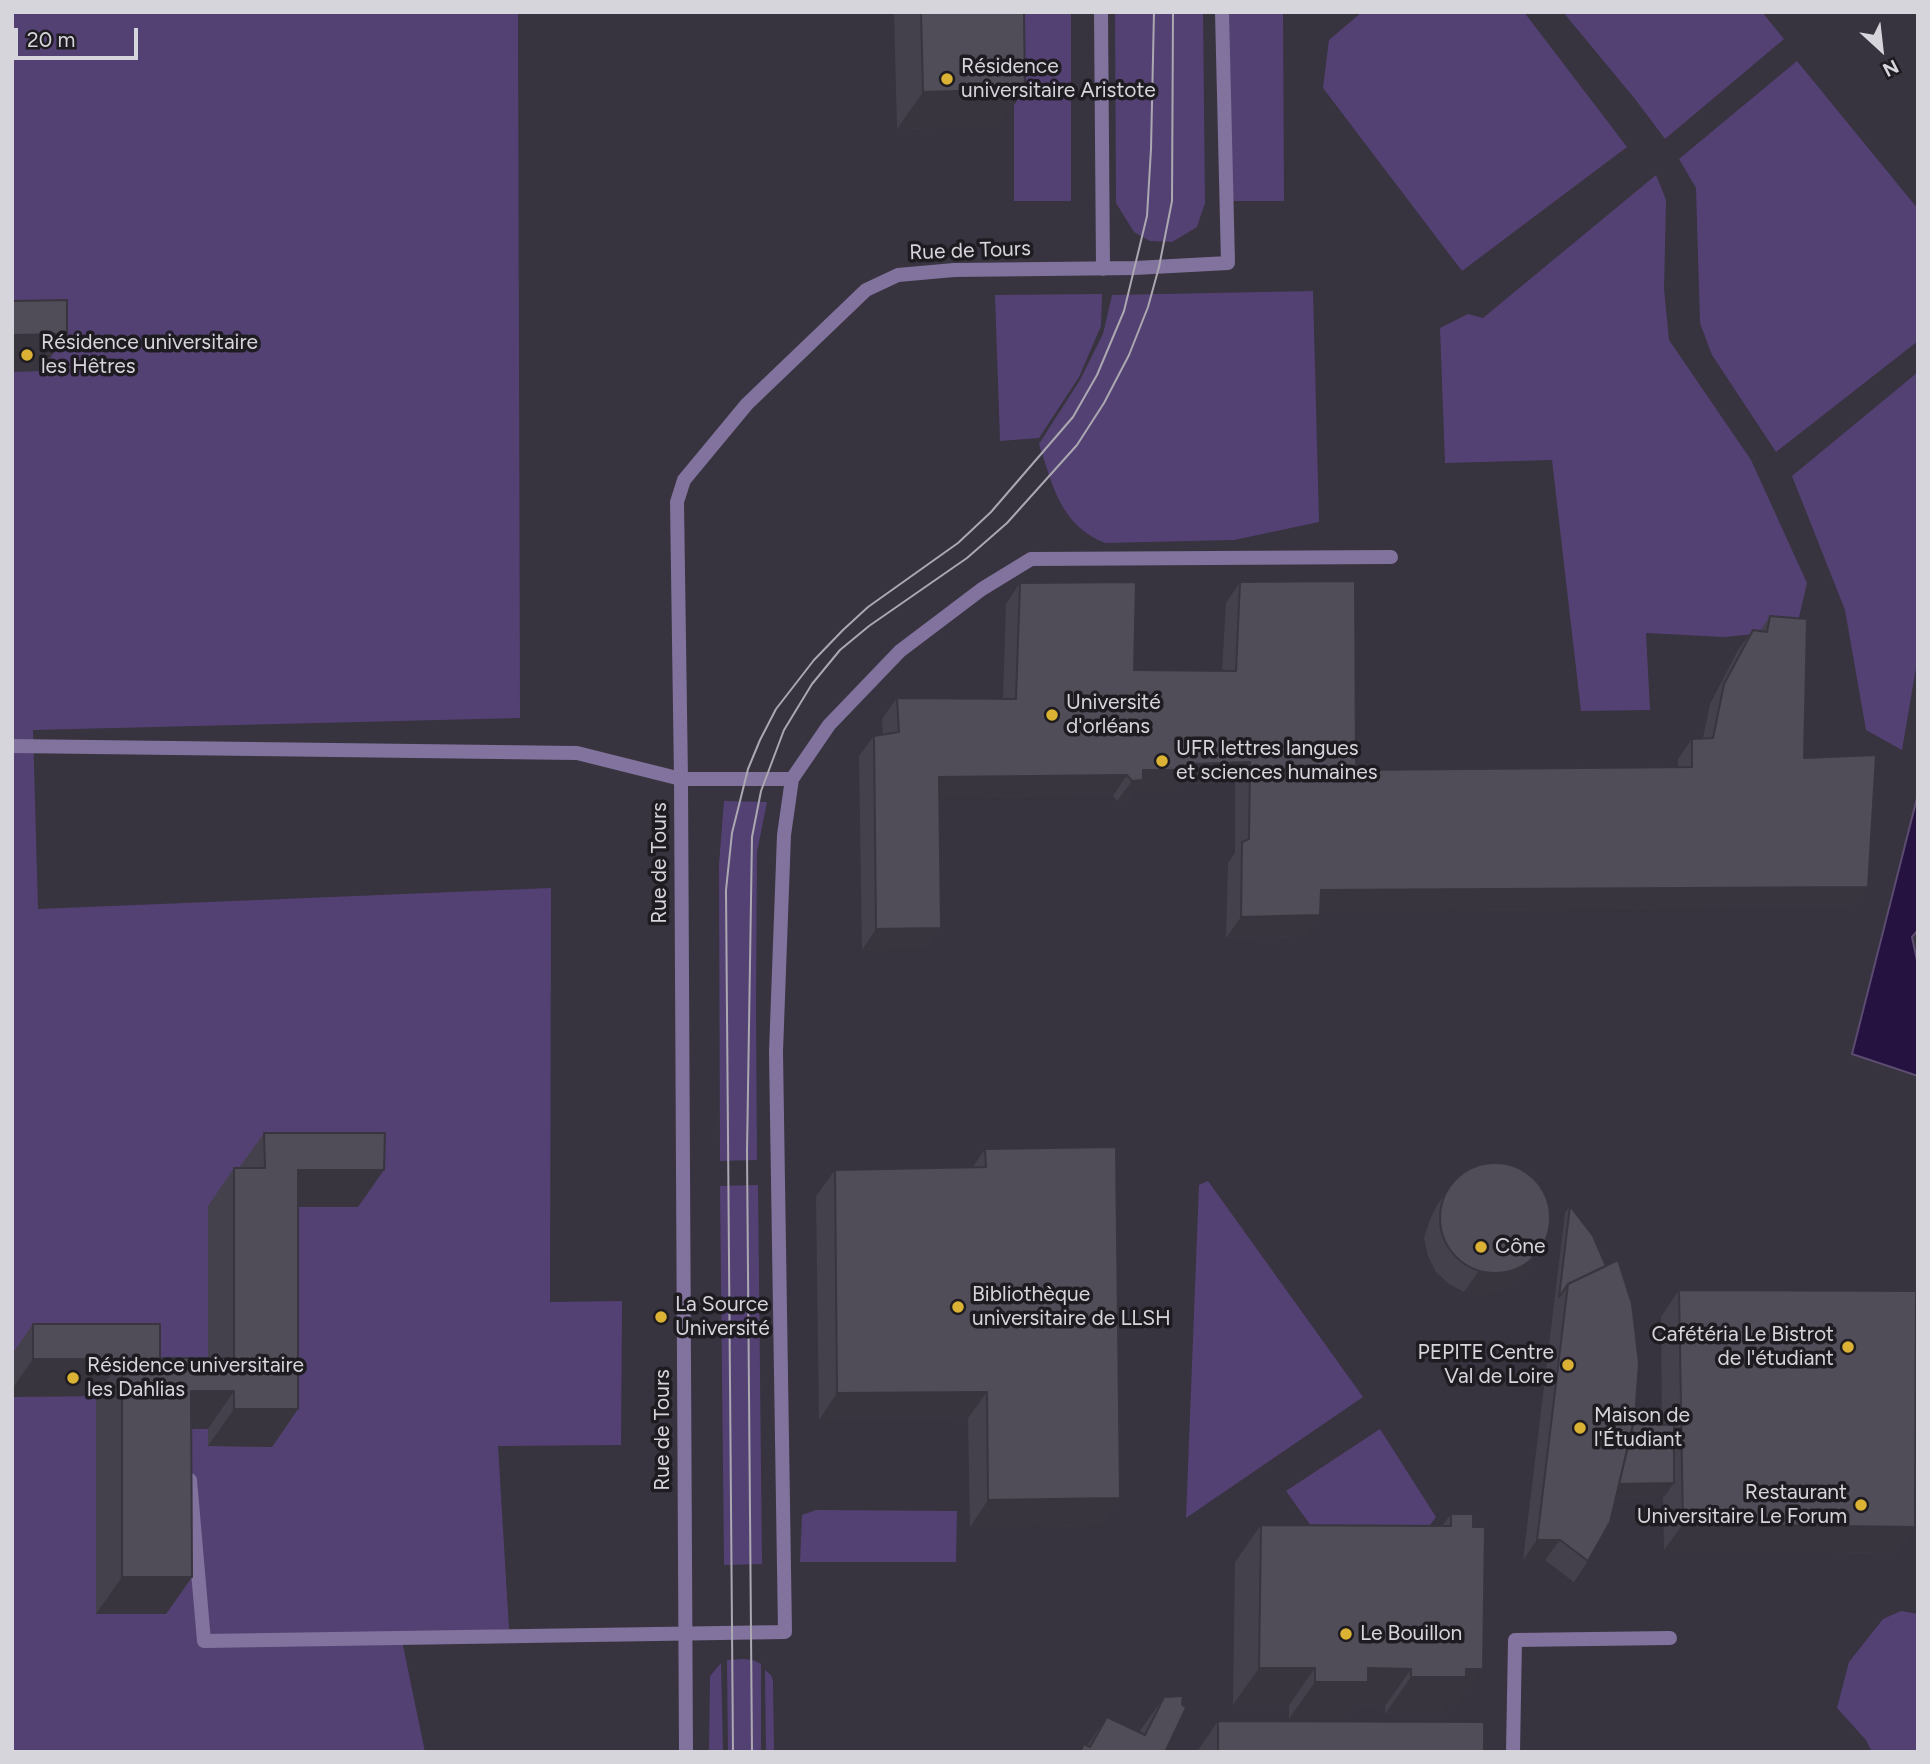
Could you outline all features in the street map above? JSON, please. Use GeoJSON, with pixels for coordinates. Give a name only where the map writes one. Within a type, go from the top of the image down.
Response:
{"type":"FeatureCollection","features":[{"type":"Feature","properties":{"kind":"street"},"geometry":{"type":"LineString","coordinates":[[1101,12],[1103,269]]}},
{"type":"Feature","properties":{"kind":"street","name":"Rue de Tours"},"geometry":{"type":"LineString","coordinates":[[687,1752],[677,502],[684,480],[747,404],[866,290],[898,275],[954,270],[1103,269],[1228,263],[1222,12]]}},
{"type":"Feature","properties":{"kind":"street"},"geometry":{"type":"LineString","coordinates":[[188,1461],[204,1641],[785,1632],[776,1052],[784,835],[792,779],[829,725],[900,651],[982,589],[1031,559],[1391,557]]}},
{"type":"Feature","properties":{"kind":"street"},"geometry":{"type":"LineString","coordinates":[[12,746],[577,753],[681,779],[792,779]]}},
{"type":"Feature","properties":{"kind":"street"},"geometry":{"type":"LineString","coordinates":[[1513,1752],[1514,1640],[1670,1638]]}},
{"type":"Feature","properties":{"kind":"shaded area"},"geometry":{"type":"Polygon","coordinates":[[[12,12],[518,12],[520,718],[33,730],[38,909],[551,888],[550,1302],[622,1301],[621,1445],[498,1446],[509,1629],[401,1636],[425,1752],[12,1752],[12,12]]]}},
{"type":"Feature","properties":{"kind":"shaded area"},"geometry":{"type":"Polygon","coordinates":[[[1014,12],[1071,12],[1071,201],[1014,201],[1014,12]]]}},
{"type":"Feature","properties":{"kind":"shaded area"},"geometry":{"type":"Polygon","coordinates":[[[1115,12],[1203,12],[1205,203],[1197,227],[1172,242],[1150,241],[1134,232],[1116,203],[1115,12]]]}},
{"type":"Feature","properties":{"kind":"shaded area"},"geometry":{"type":"Polygon","coordinates":[[[1226,12],[1283,12],[1284,201],[1227,201],[1226,12]]]}},
{"type":"Feature","properties":{"kind":"shaded area"},"geometry":{"type":"Polygon","coordinates":[[[1362,12],[1524,12],[1627,147],[1462,271],[1323,88],[1329,40],[1362,12]]]}},
{"type":"Feature","properties":{"kind":"shaded area"},"geometry":{"type":"Polygon","coordinates":[[[1563,12],[1762,12],[1784,39],[1665,139],[1563,12]]]}},
{"type":"Feature","properties":{"kind":"shaded area"},"geometry":{"type":"Polygon","coordinates":[[[1797,61],[1918,209],[1918,341],[1776,452],[1712,355],[1700,323],[1696,188],[1679,159],[1797,61]]]}},
{"type":"Feature","properties":{"kind":"shaded area"},"geometry":{"type":"Polygon","coordinates":[[[1656,175],[1666,200],[1664,289],[1669,340],[1751,460],[1807,583],[1796,630],[1724,637],[1646,633],[1650,710],[1581,711],[1552,460],[1445,463],[1440,328],[1468,314],[1483,318],[1656,175]]]}},
{"type":"Feature","properties":{"kind":"shaded area"},"geometry":{"type":"Polygon","coordinates":[[[1313,291],[1319,522],[1234,540],[1105,543],[1078,526],[1060,502],[1039,444],[1080,380],[1103,334],[1112,295],[1313,291]]]}},
{"type":"Feature","properties":{"kind":"shaded area"},"geometry":{"type":"Polygon","coordinates":[[[1102,294],[1101,326],[1079,377],[1039,438],[1000,441],[995,295],[1102,294]]]}},
{"type":"Feature","properties":{"kind":"shaded area"},"geometry":{"type":"Polygon","coordinates":[[[1918,372],[1918,656],[1902,750],[1866,730],[1845,610],[1792,476],[1918,372]]]}},
{"type":"Feature","properties":{"kind":"shaded area"},"geometry":{"type":"Polygon","coordinates":[[[1918,794],[1918,930],[1912,937],[1918,965],[1918,1076],[1852,1054],[1918,794]]]}},
{"type":"Feature","properties":{"kind":"shaded area"},"geometry":{"type":"Polygon","coordinates":[[[724,801],[767,802],[757,852],[757,1160],[720,1161],[719,864],[724,801]]]}},
{"type":"Feature","properties":{"kind":"shaded area"},"geometry":{"type":"Polygon","coordinates":[[[1208,1181],[1363,1397],[1186,1518],[1199,1185],[1208,1181]]]}},
{"type":"Feature","properties":{"kind":"shaded area"},"geometry":{"type":"Polygon","coordinates":[[[758,1185],[762,1564],[724,1565],[720,1186],[758,1185]]]}},
{"type":"Feature","properties":{"kind":"shaded area"},"geometry":{"type":"Polygon","coordinates":[[[1380,1429],[1436,1517],[1430,1525],[1311,1526],[1286,1491],[1380,1429]]]}},
{"type":"Feature","properties":{"kind":"shaded area"},"geometry":{"type":"Polygon","coordinates":[[[816,1510],[957,1511],[956,1562],[800,1562],[802,1515],[816,1510]]]}},
{"type":"Feature","properties":{"kind":"shaded area"},"geometry":{"type":"Polygon","coordinates":[[[1901,1611],[1918,1614],[1918,1752],[1872,1752],[1866,1740],[1837,1708],[1849,1662],[1883,1619],[1901,1611]]]}},
{"type":"Feature","properties":{"kind":"shaded area"},"geometry":{"type":"Polygon","coordinates":[[[743,1659],[761,1664],[761,1752],[728,1752],[727,1660],[743,1659]]]}},
{"type":"Feature","properties":{"kind":"shaded area"},"geometry":{"type":"Polygon","coordinates":[[[721,1663],[723,1752],[709,1752],[710,1676],[721,1663]]]}},
{"type":"Feature","properties":{"kind":"shaded area"},"geometry":{"type":"Polygon","coordinates":[[[765,1670],[773,1681],[774,1752],[766,1752],[765,1670]]]}},
{"type":"Feature","properties":{"kind":"building"},"geometry":{"type":"Polygon","coordinates":[[[921,12],[1024,12],[1025,89],[923,92],[921,12]]]}},
{"type":"Feature","properties":{"kind":"building"},"geometry":{"type":"Polygon","coordinates":[[[67,300],[67,334],[12,335],[12,301],[67,300]]]}},
{"type":"Feature","properties":{"kind":"building"},"geometry":{"type":"Polygon","coordinates":[[[1355,581],[1356,770],[1692,767],[1692,739],[1713,738],[1724,684],[1753,630],[1767,632],[1770,616],[1807,619],[1804,758],[1876,755],[1868,887],[1321,890],[1320,915],[1241,917],[1242,842],[1249,839],[1250,762],[1190,764],[1189,770],[1143,770],[1143,780],[1132,781],[1127,775],[939,777],[941,928],[876,929],[874,736],[899,732],[897,698],[1016,699],[1020,583],[1136,582],[1134,670],[1236,671],[1240,582],[1355,581]]]}},
{"type":"Feature","properties":{"kind":"building"},"geometry":{"type":"Polygon","coordinates":[[[264,1133],[385,1133],[384,1170],[298,1170],[298,1409],[234,1409],[234,1391],[191,1391],[192,1577],[122,1577],[122,1359],[33,1359],[33,1324],[160,1324],[160,1358],[234,1358],[234,1168],[265,1168],[264,1133]]]}},
{"type":"Feature","properties":{"kind":"building","name":"Bibliothèque universitaire de LLSH"},"geometry":{"type":"Polygon","coordinates":[[[1116,1147],[1120,1498],[988,1500],[987,1392],[837,1393],[835,1170],[986,1167],[985,1149],[1116,1147]]]}},
{"type":"Feature","properties":{"kind":"building","name":"Cône"},"geometry":{"type":"Polygon","coordinates":[[[1495,1163],[1516,1167],[1534,1179],[1546,1197],[1550,1218],[1546,1239],[1534,1257],[1516,1269],[1495,1273],[1474,1269],[1456,1257],[1444,1239],[1440,1218],[1444,1197],[1456,1179],[1474,1167],[1495,1163]]]}},
{"type":"Feature","properties":{"kind":"building"},"geometry":{"type":"Polygon","coordinates":[[[1570,1206],[1593,1236],[1606,1266],[1568,1284],[1559,1297],[1570,1206]]]}},
{"type":"Feature","properties":{"kind":"building","name":"Maison de l'Étudiant"},"geometry":{"type":"Polygon","coordinates":[[[1618,1260],[1632,1304],[1639,1363],[1635,1417],[1610,1522],[1588,1561],[1560,1540],[1537,1540],[1568,1284],[1618,1260]]]}},
{"type":"Feature","properties":{"kind":"building"},"geometry":{"type":"Polygon","coordinates":[[[1679,1290],[1916,1291],[1915,1527],[1683,1524],[1679,1290]]]}},
{"type":"Feature","properties":{"kind":"building"},"geometry":{"type":"Polygon","coordinates":[[[1633,1424],[1674,1425],[1674,1483],[1619,1484],[1633,1424]]]}},
{"type":"Feature","properties":{"kind":"building","name":"Le Bouillon"},"geometry":{"type":"Polygon","coordinates":[[[1451,1514],[1473,1514],[1473,1527],[1485,1527],[1483,1669],[1466,1669],[1466,1677],[1411,1677],[1411,1669],[1368,1668],[1368,1682],[1315,1682],[1315,1668],[1259,1668],[1261,1525],[1451,1526],[1451,1514]]]}},
{"type":"Feature","properties":{"kind":"building"},"geometry":{"type":"Polygon","coordinates":[[[1183,1696],[1182,1704],[1186,1708],[1165,1752],[1080,1752],[1084,1744],[1090,1747],[1107,1717],[1145,1735],[1164,1697],[1183,1696]]]}},
{"type":"Feature","properties":{"kind":"building"},"geometry":{"type":"Polygon","coordinates":[[[1218,1721],[1484,1722],[1484,1752],[1218,1752],[1218,1721]]]}},
{"type":"Feature","properties":{"kind":"tram line"},"geometry":{"type":"LineString","coordinates":[[733,1752],[726,890],[732,833],[748,769],[760,740],[776,709],[814,660],[868,607],[958,543],[991,512],[1073,417],[1097,375],[1124,311],[1147,216],[1154,12]]}},
{"type":"Feature","properties":{"kind":"tram line"},"geometry":{"type":"LineString","coordinates":[[752,1752],[747,1152],[752,837],[761,791],[784,730],[812,684],[840,650],[869,626],[967,558],[1007,523],[1077,445],[1104,403],[1129,355],[1148,307],[1172,201],[1173,12]]}},
{"type":"Feature","properties":{"kind":"place","name":"Résidence universitaire Aristote"},"geometry":{"type":"Point","coordinates":[947,79]}},
{"type":"Feature","properties":{"kind":"place","name":"Résidence universitaire les Hêtres"},"geometry":{"type":"Point","coordinates":[27,355]}},
{"type":"Feature","properties":{"kind":"place","name":"Université d'orléans"},"geometry":{"type":"Point","coordinates":[1052,715]}},
{"type":"Feature","properties":{"kind":"place","name":"UFR lettres langues et sciences humaines"},"geometry":{"type":"Point","coordinates":[1162,761]}},
{"type":"Feature","properties":{"kind":"place","name":"Cône"},"geometry":{"type":"Point","coordinates":[1481,1247]}},
{"type":"Feature","properties":{"kind":"place","name":"Bibliothèque universitaire de LLSH"},"geometry":{"type":"Point","coordinates":[958,1307]}},
{"type":"Feature","properties":{"kind":"place","name":"La Source Université"},"geometry":{"type":"Point","coordinates":[661,1317]}},
{"type":"Feature","properties":{"kind":"place","name":"Cafétéria Le Bistrot de l'étudiant"},"geometry":{"type":"Point","coordinates":[1848,1347]}},
{"type":"Feature","properties":{"kind":"place","name":"PEPITE Centre Val de Loire"},"geometry":{"type":"Point","coordinates":[1568,1365]}},
{"type":"Feature","properties":{"kind":"place","name":"Résidence universitaire les Dahlias"},"geometry":{"type":"Point","coordinates":[73,1378]}},
{"type":"Feature","properties":{"kind":"place","name":"Maison de l'Étudiant"},"geometry":{"type":"Point","coordinates":[1580,1428]}},
{"type":"Feature","properties":{"kind":"place","name":"Restaurant Universitaire Le Forum"},"geometry":{"type":"Point","coordinates":[1861,1505]}},
{"type":"Feature","properties":{"kind":"place","name":"Le Bouillon"},"geometry":{"type":"Point","coordinates":[1346,1634]}}]}
